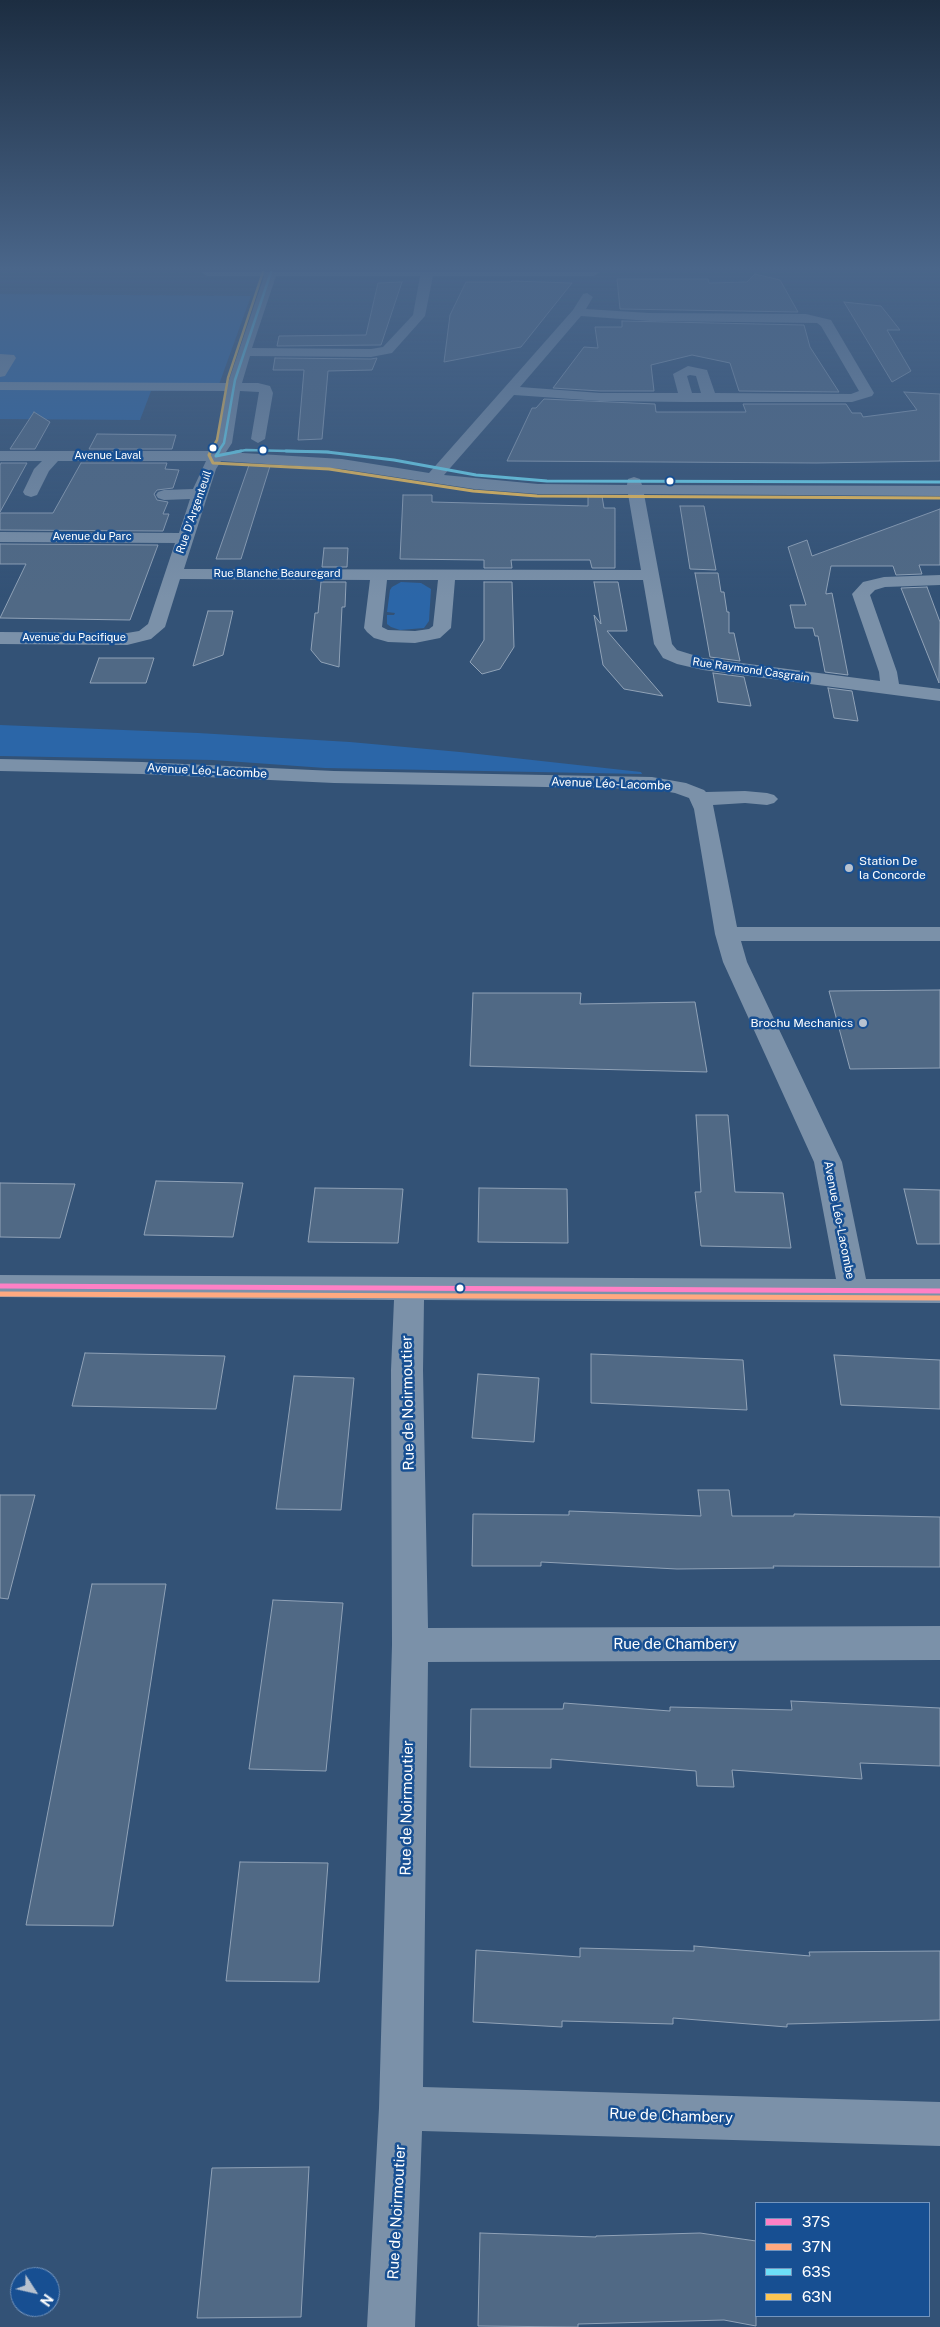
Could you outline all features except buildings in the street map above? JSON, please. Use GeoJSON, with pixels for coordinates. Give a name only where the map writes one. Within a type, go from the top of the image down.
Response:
{"type":"FeatureCollection","features":[{"type":"Feature","properties":{"kind":"street","name":"Rue D'Argenteuil"},"geometry":{"type":"LineString","coordinates":[[146,634],[158,625],[208,469],[224,443],[236,381]]}},
{"type":"Feature","properties":{"kind":"street"},"geometry":{"type":"LineString","coordinates":[[437,474],[518,381]]}},
{"type":"Feature","properties":{"kind":"street"},"geometry":{"type":"LineString","coordinates":[[682,381],[686,398]]}},
{"type":"Feature","properties":{"kind":"street"},"geometry":{"type":"LineString","coordinates":[[704,381],[710,398]]}},
{"type":"Feature","properties":{"kind":"street"},"geometry":{"type":"LineString","coordinates":[[510,390],[571,397],[852,398],[862,397],[867,392],[860,381]]}},
{"type":"Feature","properties":{"kind":"street"},"geometry":{"type":"LineString","coordinates":[[0,386],[256,386],[266,390],[258,439]]}},
{"type":"Feature","properties":{"kind":"street"},"geometry":{"type":"LineString","coordinates":[[31,492],[42,469],[49,463],[52,456]]}},
{"type":"Feature","properties":{"kind":"street","name":"Avenue Laval"},"geometry":{"type":"LineString","coordinates":[[3,462],[52,456],[216,456],[330,462],[437,474],[524,488],[635,486]]}},
{"type":"Feature","properties":{"kind":"street"},"geometry":{"type":"LineString","coordinates":[[635,486],[940,482]]}},
{"type":"Feature","properties":{"kind":"street"},"geometry":{"type":"LineString","coordinates":[[635,486],[940,491]]}},
{"type":"Feature","properties":{"kind":"street","name":"Rue Raymond Casgrain"},"geometry":{"type":"LineString","coordinates":[[635,486],[663,644],[674,656],[690,662],[940,696]]}},
{"type":"Feature","properties":{"kind":"street"},"geometry":{"type":"LineString","coordinates":[[164,494],[200,494]]}},
{"type":"Feature","properties":{"kind":"street","name":"Avenue du Parc"},"geometry":{"type":"LineString","coordinates":[[0,537],[185,538]]}},
{"type":"Feature","properties":{"kind":"street","name":"Rue Blanche Beauregard"},"geometry":{"type":"LineString","coordinates":[[174,574],[651,575]]}},
{"type":"Feature","properties":{"kind":"street"},"geometry":{"type":"LineString","coordinates":[[379,574],[374,630],[388,636],[414,637],[430,635],[442,628],[447,575]]}},
{"type":"Feature","properties":{"kind":"street"},"geometry":{"type":"LineString","coordinates":[[890,689],[888,672],[862,601],[863,592],[873,584],[884,582],[940,580]]}},
{"type":"Feature","properties":{"kind":"street","name":"Avenue du Pacifique"},"geometry":{"type":"LineString","coordinates":[[0,638],[127,639],[146,634]]}},
{"type":"Feature","properties":{"kind":"street","name":"Avenue Léo-Lacombe"},"geometry":{"type":"LineString","coordinates":[[0,765],[142,768],[334,777],[652,783],[684,788],[696,794],[701,799],[705,809],[727,934],[738,970],[828,1162],[853,1290]]}},
{"type":"Feature","properties":{"kind":"street"},"geometry":{"type":"LineString","coordinates":[[701,799],[745,797],[767,799]]}},
{"type":"Feature","properties":{"kind":"street"},"geometry":{"type":"LineString","coordinates":[[727,934],[940,934]]}},
{"type":"Feature","properties":{"kind":"street"},"geometry":{"type":"LineString","coordinates":[[0,1286],[940,1291]]}},
{"type":"Feature","properties":{"kind":"street","name":"Rue de Noirmoutier"},"geometry":{"type":"LineString","coordinates":[[392,2327],[401,2108],[410,1645],[407,1370],[409,1288]]}},
{"type":"Feature","properties":{"kind":"street","name":"Rue de Chambery"},"geometry":{"type":"LineString","coordinates":[[410,1645],[940,1643]]}},
{"type":"Feature","properties":{"kind":"street","name":"Rue de Chambery"},"geometry":{"type":"LineString","coordinates":[[401,2108],[940,2124]]}},
{"type":"Feature","properties":{"kind":"shaded area"},"geometry":{"type":"Polygon","coordinates":[[[0,381],[220,381],[217,390],[151,391],[140,420],[0,419],[0,381]]]}},
{"type":"Feature","properties":{"kind":"shaded area"},"geometry":{"type":"Polygon","coordinates":[[[401,582],[421,583],[431,589],[429,621],[424,628],[400,630],[387,624],[387,615],[394,615],[395,613],[387,612],[390,590],[401,582]]]}},
{"type":"Feature","properties":{"kind":"shaded area"},"geometry":{"type":"Polygon","coordinates":[[[0,725],[198,733],[350,742],[460,752],[641,772],[642,774],[325,768],[213,760],[0,756],[0,725]]]}},
{"type":"Feature","properties":{"kind":"transit line","name":"63N"},"geometry":{"type":"LineString","coordinates":[[228,381],[217,440],[209,455],[213,463],[329,469],[473,491],[537,496],[940,498]]}},
{"type":"Feature","properties":{"kind":"transit line","name":"63S"},"geometry":{"type":"LineString","coordinates":[[216,456],[224,443],[235,381]]}},
{"type":"Feature","properties":{"kind":"transit line","name":"63S"},"geometry":{"type":"LineString","coordinates":[[216,456],[246,450],[327,452],[394,460],[476,475],[547,481],[940,482]]}},
{"type":"Feature","properties":{"kind":"transit line","name":"37S"},"geometry":{"type":"LineString","coordinates":[[0,1286],[940,1291]]}},
{"type":"Feature","properties":{"kind":"transit line","name":"37N"},"geometry":{"type":"LineString","coordinates":[[0,1294],[940,1298]]}},
{"type":"Feature","properties":{"kind":"place","name":"Station De la Concorde"},"geometry":{"type":"Point","coordinates":[849,868]}},
{"type":"Feature","properties":{"kind":"place","name":"Brochu Mechanics"},"geometry":{"type":"Point","coordinates":[863,1023]}}]}
